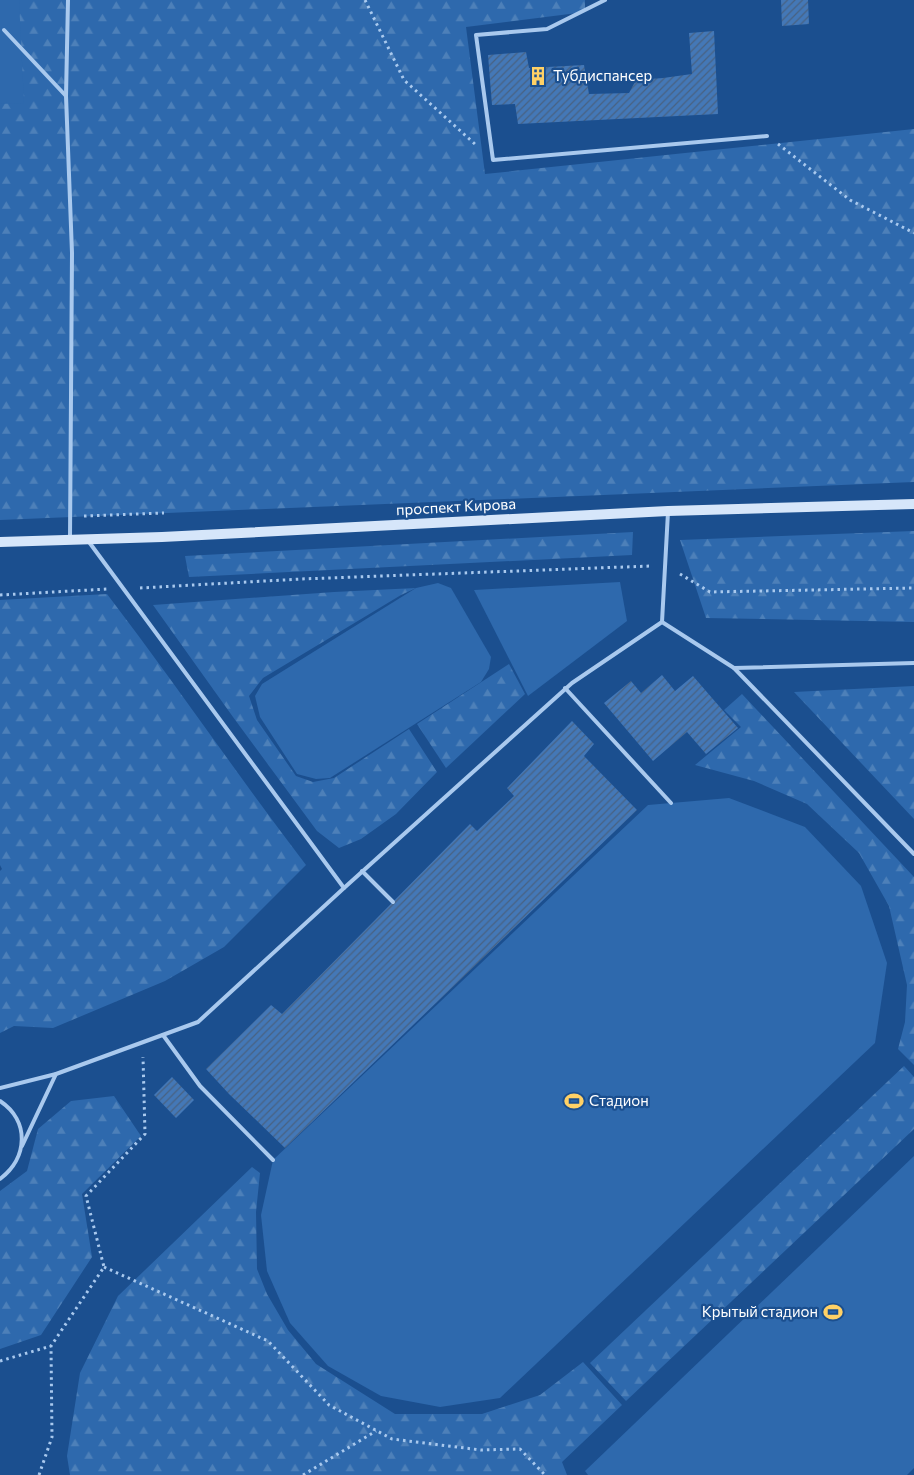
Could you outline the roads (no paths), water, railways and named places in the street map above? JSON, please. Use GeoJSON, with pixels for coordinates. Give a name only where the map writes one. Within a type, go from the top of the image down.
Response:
{"type":"FeatureCollection","features":[{"type":"Feature","properties":{"kind":"main road","name":"проспект Кирова"},"geometry":{"type":"LineString","coordinates":[[0,542],[162,537],[668,511],[914,504]]}},
{"type":"Feature","properties":{"kind":"lane"},"geometry":{"type":"LineString","coordinates":[[68,0],[66,96],[72,253],[70,540]]}},
{"type":"Feature","properties":{"kind":"lane"},"geometry":{"type":"LineString","coordinates":[[605,0],[547,29],[476,35],[493,160],[767,136]]}},
{"type":"Feature","properties":{"kind":"lane"},"geometry":{"type":"LineString","coordinates":[[4,30],[66,96]]}},
{"type":"Feature","properties":{"kind":"lane"},"geometry":{"type":"LineString","coordinates":[[662,622],[668,511]]}},
{"type":"Feature","properties":{"kind":"lane"},"geometry":{"type":"LineString","coordinates":[[88,540],[344,888]]}},
{"type":"Feature","properties":{"kind":"lane"},"geometry":{"type":"LineString","coordinates":[[662,622],[734,668],[914,854]]}},
{"type":"Feature","properties":{"kind":"lane"},"geometry":{"type":"LineString","coordinates":[[0,1088],[56,1074],[198,1022],[565,688],[662,622]]}},
{"type":"Feature","properties":{"kind":"lane"},"geometry":{"type":"LineString","coordinates":[[734,668],[914,663]]}},
{"type":"Feature","properties":{"kind":"lane"},"geometry":{"type":"LineString","coordinates":[[565,688],[671,803]]}},
{"type":"Feature","properties":{"kind":"lane"},"geometry":{"type":"LineString","coordinates":[[362,871],[393,902]]}},
{"type":"Feature","properties":{"kind":"lane"},"geometry":{"type":"LineString","coordinates":[[162,1035],[200,1086],[273,1160]]}},
{"type":"Feature","properties":{"kind":"lane"},"geometry":{"type":"LineString","coordinates":[[0,1179],[13,1167],[18,1158],[56,1074]]}},
{"type":"Feature","properties":{"kind":"lane"},"geometry":{"type":"LineString","coordinates":[[0,1101],[9,1108],[19,1123],[22,1146]]}},
{"type":"Feature","properties":{"kind":"place","name":"Тубдиспансер"},"geometry":{"type":"Point","coordinates":[538,76]}},
{"type":"Feature","properties":{"kind":"place","name":"Стадион"},"geometry":{"type":"Point","coordinates":[574,1101]}},
{"type":"Feature","properties":{"kind":"place","name":"Крытый стадион"},"geometry":{"type":"Point","coordinates":[833,1312]}}]}
